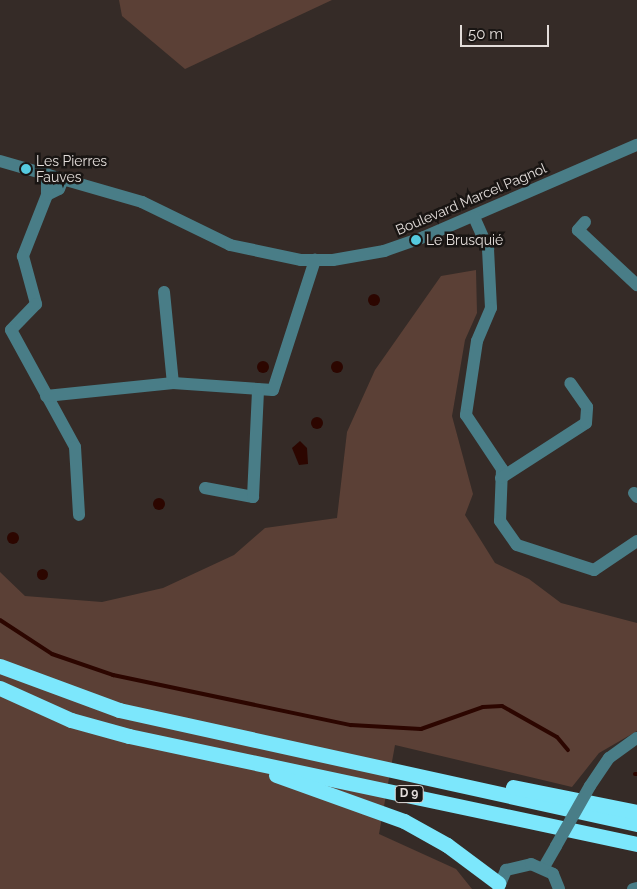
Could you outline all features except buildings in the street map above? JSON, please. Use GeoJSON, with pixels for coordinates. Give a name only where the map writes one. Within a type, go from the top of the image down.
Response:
{"type":"FeatureCollection","features":[{"type":"Feature","properties":{"kind":"highway"},"geometry":{"type":"LineString","coordinates":[[0,661],[42,684]]}},
{"type":"Feature","properties":{"kind":"highway","name":"D 9"},"geometry":{"type":"LineString","coordinates":[[0,666],[42,684],[119,710],[444,779],[637,824]]}},
{"type":"Feature","properties":{"kind":"highway","name":"D 9"},"geometry":{"type":"LineString","coordinates":[[0,688],[71,720],[181,747],[637,844]]}},
{"type":"Feature","properties":{"kind":"highway"},"geometry":{"type":"LineString","coordinates":[[181,747],[339,794],[404,821],[447,845],[498,886]]}},
{"type":"Feature","properties":{"kind":"highway"},"geometry":{"type":"LineString","coordinates":[[444,779],[536,790],[637,812]]}},
{"type":"Feature","properties":{"kind":"street","name":"Boulevard Marcel Pagnol"},"geometry":{"type":"LineString","coordinates":[[0,161],[142,202],[230,245],[262,254],[315,260],[384,251],[474,217],[637,145]]}},
{"type":"Feature","properties":{"kind":"street"},"geometry":{"type":"LineString","coordinates":[[47,174],[47,195],[22,256],[36,304],[11,330],[75,447],[80,515]]}},
{"type":"Feature","properties":{"kind":"street"},"geometry":{"type":"LineString","coordinates":[[47,195],[59,189],[63,179]]}},
{"type":"Feature","properties":{"kind":"street"},"geometry":{"type":"LineString","coordinates":[[474,217],[488,249],[491,308],[478,341],[466,415],[502,469],[500,521],[517,545],[594,570],[637,540]]}},
{"type":"Feature","properties":{"kind":"street"},"geometry":{"type":"LineString","coordinates":[[585,222],[578,230],[637,285]]}},
{"type":"Feature","properties":{"kind":"street"},"geometry":{"type":"LineString","coordinates":[[46,396],[173,383],[273,390],[315,260]]}},
{"type":"Feature","properties":{"kind":"street"},"geometry":{"type":"LineString","coordinates":[[164,292],[173,383]]}},
{"type":"Feature","properties":{"kind":"street"},"geometry":{"type":"LineString","coordinates":[[501,478],[586,423],[587,407],[570,382]]}},
{"type":"Feature","properties":{"kind":"street"},"geometry":{"type":"LineString","coordinates":[[205,488],[253,497],[258,390]]}},
{"type":"Feature","properties":{"kind":"street"},"geometry":{"type":"LineString","coordinates":[[544,867],[590,786],[609,758],[637,738]]}},
{"type":"Feature","properties":{"kind":"street"},"geometry":{"type":"LineString","coordinates":[[498,886],[506,870],[517,865],[544,867],[561,887]]}},
{"type":"Feature","properties":{"kind":"street"},"geometry":{"type":"LineString","coordinates":[[633,889],[637,888]]}},
{"type":"Feature","properties":{"kind":"shaded area"},"geometry":{"type":"Polygon","coordinates":[[[119,0],[332,0],[185,69],[122,16],[119,0]]]}},
{"type":"Feature","properties":{"kind":"shaded area"},"geometry":{"type":"Polygon","coordinates":[[[476,270],[477,313],[465,340],[452,416],[473,494],[465,515],[495,563],[529,579],[561,603],[637,623],[637,731],[599,753],[572,787],[395,745],[379,834],[456,869],[472,889],[0,889],[0,572],[25,596],[102,602],[163,588],[234,555],[265,528],[337,518],[347,432],[375,370],[441,276],[476,270]]]}},
{"type":"Feature","properties":{"kind":"shaded area"},"geometry":{"type":"Polygon","coordinates":[[[372,294],[376,294],[380,300],[376,306],[372,306],[368,302],[368,298],[372,294]]]}},
{"type":"Feature","properties":{"kind":"shaded area"},"geometry":{"type":"Polygon","coordinates":[[[261,361],[265,361],[269,367],[265,373],[261,373],[257,369],[257,365],[261,361]]]}},
{"type":"Feature","properties":{"kind":"shaded area"},"geometry":{"type":"Polygon","coordinates":[[[335,361],[339,361],[343,367],[339,373],[335,373],[331,369],[331,365],[335,361]]]}},
{"type":"Feature","properties":{"kind":"shaded area"},"geometry":{"type":"Polygon","coordinates":[[[317,417],[323,423],[317,429],[311,423],[317,417]]]}},
{"type":"Feature","properties":{"kind":"shaded area"},"geometry":{"type":"Polygon","coordinates":[[[300,441],[307,448],[308,464],[299,465],[292,448],[300,441]]]}},
{"type":"Feature","properties":{"kind":"shaded area"},"geometry":{"type":"Polygon","coordinates":[[[159,498],[165,504],[159,510],[153,504],[159,498]]]}},
{"type":"Feature","properties":{"kind":"shaded area"},"geometry":{"type":"Polygon","coordinates":[[[11,532],[15,532],[19,538],[15,544],[11,544],[7,540],[7,536],[11,532]]]}},
{"type":"Feature","properties":{"kind":"shaded area"},"geometry":{"type":"Polygon","coordinates":[[[40,569],[44,569],[47,574],[46,578],[40,579],[37,576],[37,572],[40,569]]]}},
{"type":"Feature","properties":{"kind":"waterway"},"geometry":{"type":"LineString","coordinates":[[0,620],[52,654],[113,675],[351,725],[421,729],[483,707],[502,706],[557,737],[568,750]]}},
{"type":"Feature","properties":{"kind":"place","name":"Les Pierres Fauves"},"geometry":{"type":"Point","coordinates":[26,169]}},
{"type":"Feature","properties":{"kind":"place","name":"Le Brusquié"},"geometry":{"type":"Point","coordinates":[416,240]}}]}
